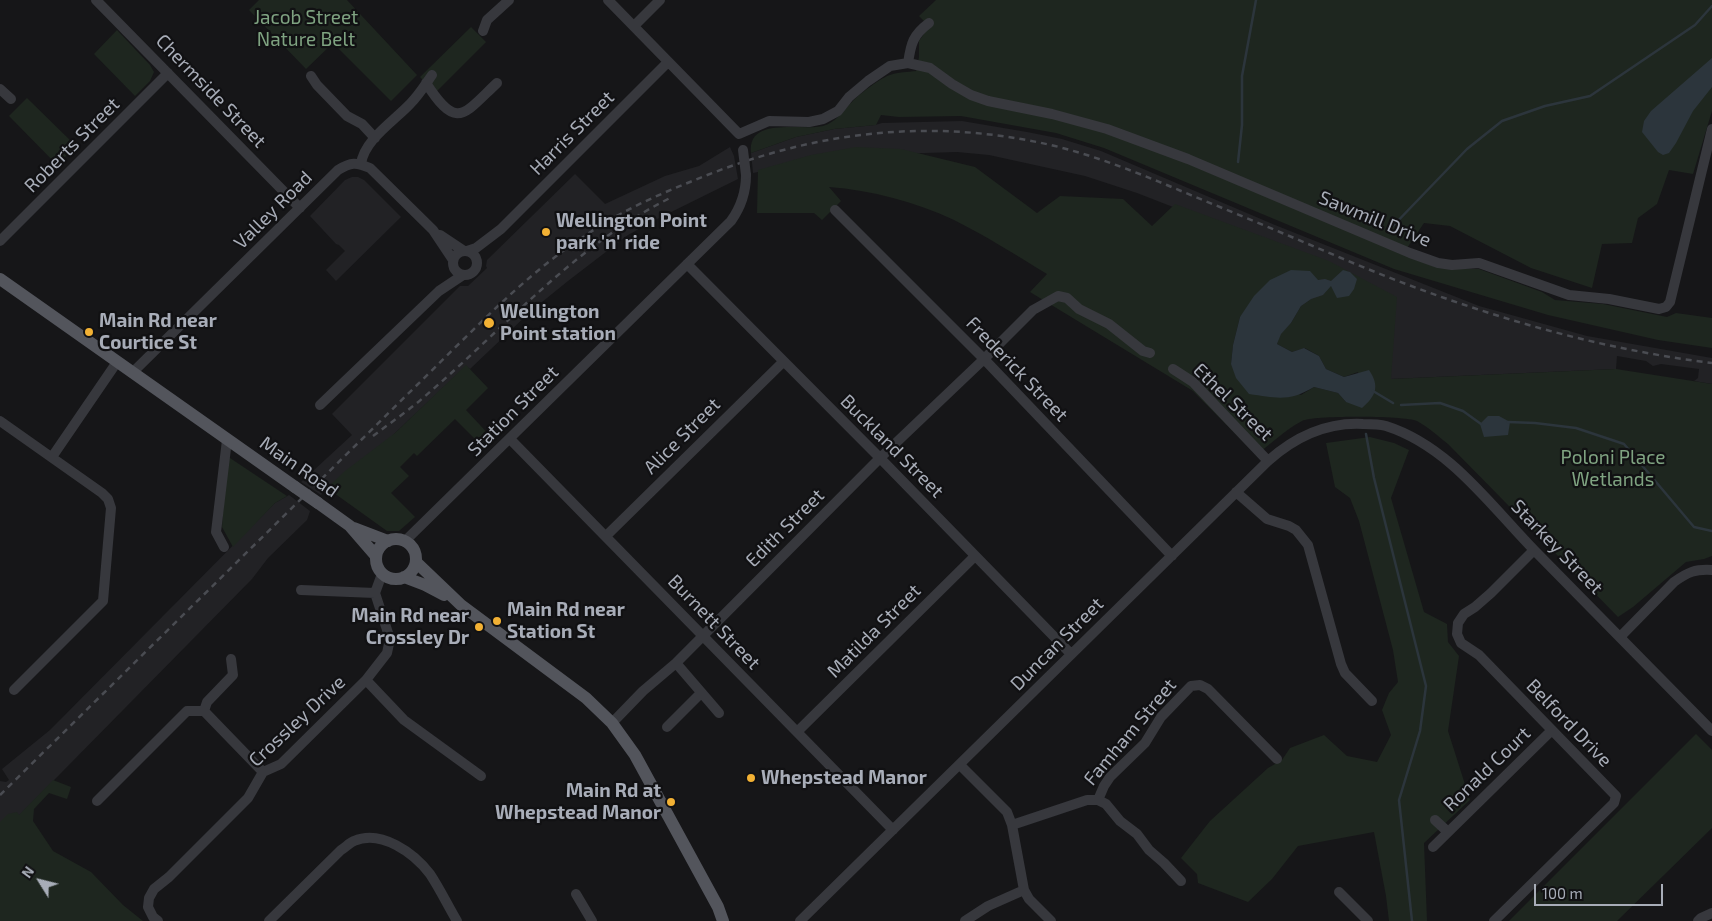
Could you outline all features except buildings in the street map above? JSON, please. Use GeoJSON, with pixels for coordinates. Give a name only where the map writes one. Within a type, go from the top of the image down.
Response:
{"type":"FeatureCollection","features":[{"type":"Feature","properties":{"kind":"main road","name":"Main Road"},"geometry":{"type":"LineString","coordinates":[[0,279],[350,526],[376,556],[376,562],[382,574]]}},
{"type":"Feature","properties":{"kind":"main road","name":"Main Road"},"geometry":{"type":"LineString","coordinates":[[350,526],[388,541],[400,539],[405,541]]}},
{"type":"Feature","properties":{"kind":"main road"},"geometry":{"type":"LineString","coordinates":[[376,556],[382,544],[388,541]]}},
{"type":"Feature","properties":{"kind":"main road"},"geometry":{"type":"LineString","coordinates":[[404,577],[414,568],[416,562],[414,550],[405,541]]}},
{"type":"Feature","properties":{"kind":"main road"},"geometry":{"type":"LineString","coordinates":[[416,562],[461,605],[586,698],[612,723],[635,755],[718,907],[723,921]]}},
{"type":"Feature","properties":{"kind":"main road"},"geometry":{"type":"LineString","coordinates":[[382,574],[392,579],[404,577],[425,585],[461,605]]}},
{"type":"Feature","properties":{"kind":"main road"},"geometry":{"type":"LineString","coordinates":[[718,907],[731,921]]}},
{"type":"Feature","properties":{"kind":"street","name":"Chermside Street"},"geometry":{"type":"LineString","coordinates":[[96,0],[300,208]]}},
{"type":"Feature","properties":{"kind":"street"},"geometry":{"type":"LineString","coordinates":[[483,31],[487,20],[509,0]]}},
{"type":"Feature","properties":{"kind":"street"},"geometry":{"type":"LineString","coordinates":[[608,0],[739,134],[769,120],[808,122],[823,119],[838,111],[849,97],[868,81],[890,66],[908,62],[911,43],[920,30],[928,23]]}},
{"type":"Feature","properties":{"kind":"street"},"geometry":{"type":"LineString","coordinates":[[634,26],[660,0]]}},
{"type":"Feature","properties":{"kind":"street","name":"Harris Street"},"geometry":{"type":"LineString","coordinates":[[477,264],[483,252],[501,229],[668,62]]}},
{"type":"Feature","properties":{"kind":"street","name":"Sawmill Drive"},"geometry":{"type":"LineString","coordinates":[[908,62],[930,68],[971,95],[988,101],[1052,114],[1107,129],[1179,156],[1438,263],[1452,265],[1479,263],[1569,295],[1609,299],[1659,309],[1666,307],[1670,302],[1712,129]]}},
{"type":"Feature","properties":{"kind":"street","name":"Roberts Street"},"geometry":{"type":"LineString","coordinates":[[0,241],[168,73]]}},
{"type":"Feature","properties":{"kind":"street"},"geometry":{"type":"LineString","coordinates":[[311,76],[317,85],[347,116],[362,124],[375,138]]}},
{"type":"Feature","properties":{"kind":"street"},"geometry":{"type":"LineString","coordinates":[[320,405],[440,291],[463,275],[472,272],[477,264],[474,255],[433,230],[370,168],[361,164],[362,155],[367,146],[412,102],[429,79],[441,105],[450,112],[460,114],[467,111],[497,83]]}},
{"type":"Feature","properties":{"kind":"street"},"geometry":{"type":"LineString","coordinates":[[0,89],[11,99]]}},
{"type":"Feature","properties":{"kind":"street","name":"Station Street"},"geometry":{"type":"LineString","coordinates":[[405,541],[731,221],[739,209],[746,189],[743,150],[739,134]]}},
{"type":"Feature","properties":{"kind":"street","name":"Valley Road"},"geometry":{"type":"LineString","coordinates":[[132,373],[338,170],[349,163],[361,164]]}},
{"type":"Feature","properties":{"kind":"street","name":"Frederick Street"},"geometry":{"type":"LineString","coordinates":[[834,210],[984,359],[1172,556]]}},
{"type":"Feature","properties":{"kind":"street","name":"Harris Street"},"geometry":{"type":"LineString","coordinates":[[466,251],[476,248],[501,229]]}},
{"type":"Feature","properties":{"kind":"street"},"geometry":{"type":"LineString","coordinates":[[433,230],[457,272],[463,275]]}},
{"type":"Feature","properties":{"kind":"street"},"geometry":{"type":"LineString","coordinates":[[440,291],[457,254],[466,251]]}},
{"type":"Feature","properties":{"kind":"street","name":"Buckland Street"},"geometry":{"type":"LineString","coordinates":[[687,264],[1071,654]]}},
{"type":"Feature","properties":{"kind":"street","name":"Edith Street"},"geometry":{"type":"LineString","coordinates":[[612,723],[676,663],[880,458],[1033,310],[1058,296],[1067,298],[1079,308],[1110,324],[1143,351],[1150,353]]}},
{"type":"Feature","properties":{"kind":"street"},"geometry":{"type":"LineString","coordinates":[[52,457],[117,362]]}},
{"type":"Feature","properties":{"kind":"street","name":"Alice Street"},"geometry":{"type":"LineString","coordinates":[[606,536],[783,362]]}},
{"type":"Feature","properties":{"kind":"street","name":"Ethel Street"},"geometry":{"type":"LineString","coordinates":[[1172,369],[1193,382],[1268,460]]}},
{"type":"Feature","properties":{"kind":"street"},"geometry":{"type":"LineString","coordinates":[[0,421],[108,499],[111,508],[103,601],[14,690]]}},
{"type":"Feature","properties":{"kind":"street","name":"Duncan Street"},"geometry":{"type":"LineString","coordinates":[[800,921],[1268,460],[1297,439],[1317,430],[1340,424],[1355,423]]}},
{"type":"Feature","properties":{"kind":"street","name":"Starkey Street"},"geometry":{"type":"LineString","coordinates":[[1355,423],[1384,426],[1428,445],[1476,488],[1534,550],[1712,731]]}},
{"type":"Feature","properties":{"kind":"street","name":"Burnett Street"},"geometry":{"type":"LineString","coordinates":[[510,439],[893,830]]}},
{"type":"Feature","properties":{"kind":"street"},"geometry":{"type":"LineString","coordinates":[[224,547],[216,532],[227,440]]}},
{"type":"Feature","properties":{"kind":"street"},"geometry":{"type":"LineString","coordinates":[[1236,492],[1267,518],[1296,530],[1308,545],[1341,664],[1346,673],[1372,701]]}},
{"type":"Feature","properties":{"kind":"street","name":"Belford Drive"},"geometry":{"type":"LineString","coordinates":[[1494,921],[1614,803],[1616,796],[1479,655],[1462,643],[1457,634],[1458,623],[1464,614],[1486,598],[1534,550]]}},
{"type":"Feature","properties":{"kind":"street","name":"Matilda Street"},"geometry":{"type":"LineString","coordinates":[[797,732],[975,556]]}},
{"type":"Feature","properties":{"kind":"street"},"geometry":{"type":"LineString","coordinates":[[1620,637],[1674,582],[1698,569],[1712,570]]}},
{"type":"Feature","properties":{"kind":"street"},"geometry":{"type":"LineString","coordinates":[[301,590],[374,593],[382,574]]}},
{"type":"Feature","properties":{"kind":"street","name":"Crossley Drive"},"geometry":{"type":"LineString","coordinates":[[158,921],[148,907],[149,898],[154,889],[169,877],[248,798],[263,772],[281,764],[366,680],[387,653],[390,639],[374,593]]}},
{"type":"Feature","properties":{"kind":"street"},"geometry":{"type":"LineString","coordinates":[[204,711],[207,702],[233,675],[231,659]]}},
{"type":"Feature","properties":{"kind":"street"},"geometry":{"type":"LineString","coordinates":[[676,663],[719,713]]}},
{"type":"Feature","properties":{"kind":"street"},"geometry":{"type":"LineString","coordinates":[[366,680],[404,720],[481,776]]}},
{"type":"Feature","properties":{"kind":"street","name":"Famham Street"},"geometry":{"type":"LineString","coordinates":[[1012,825],[1087,800],[1098,800],[1110,777],[1146,743],[1161,718],[1191,686],[1200,685],[1208,689],[1277,759]]}},
{"type":"Feature","properties":{"kind":"street"},"geometry":{"type":"LineString","coordinates":[[668,728],[701,692]]}},
{"type":"Feature","properties":{"kind":"street"},"geometry":{"type":"LineString","coordinates":[[97,801],[187,711],[204,711],[263,772]]}},
{"type":"Feature","properties":{"kind":"street","name":"Ronald Court"},"geometry":{"type":"LineString","coordinates":[[1433,847],[1551,731]]}},
{"type":"Feature","properties":{"kind":"street"},"geometry":{"type":"LineString","coordinates":[[960,765],[1007,812],[1012,825],[1024,890],[1029,899],[1051,921]]}},
{"type":"Feature","properties":{"kind":"street"},"geometry":{"type":"LineString","coordinates":[[1098,800],[1106,804],[1120,821],[1137,834],[1149,850],[1181,881]]}},
{"type":"Feature","properties":{"kind":"street","name":"Ronald Court"},"geometry":{"type":"LineString","coordinates":[[1436,820],[1448,832]]}},
{"type":"Feature","properties":{"kind":"street"},"geometry":{"type":"LineString","coordinates":[[269,921],[341,850],[354,842],[369,838],[391,842],[414,859],[429,874],[457,921]]}},
{"type":"Feature","properties":{"kind":"street"},"geometry":{"type":"LineString","coordinates":[[965,921],[988,906],[1024,890]]}},
{"type":"Feature","properties":{"kind":"street"},"geometry":{"type":"LineString","coordinates":[[1339,892],[1368,921]]}},
{"type":"Feature","properties":{"kind":"street"},"geometry":{"type":"LineString","coordinates":[[576,894],[592,921]]}},
{"type":"Feature","properties":{"kind":"street"},"geometry":{"type":"LineString","coordinates":[[1698,921],[1712,913]]}},
{"type":"Feature","properties":{"kind":"shaded area"},"geometry":{"type":"Polygon","coordinates":[[[1712,58],[1712,87],[1693,111],[1669,153],[1663,155],[1658,152],[1642,132],[1644,121],[1651,111],[1712,58]]]}},
{"type":"Feature","properties":{"kind":"shaded area"},"geometry":{"type":"Polygon","coordinates":[[[962,121],[1062,139],[1101,151],[1275,225],[1479,306],[1587,336],[1712,358],[1712,384],[1694,381],[1698,378],[1699,369],[1661,364],[1653,366],[1646,361],[1617,356],[1616,369],[1391,379],[1191,214],[1137,193],[1085,176],[989,155],[957,152],[860,155],[820,160],[753,173],[751,153],[796,137],[834,129],[882,123],[962,121]]]}},
{"type":"Feature","properties":{"kind":"shaded area"},"geometry":{"type":"Polygon","coordinates":[[[730,147],[734,156],[738,179],[628,235],[568,281],[531,311],[470,369],[466,366],[395,433],[339,496],[327,488],[321,495],[301,482],[352,435],[332,414],[460,286],[468,286],[487,268],[487,260],[575,174],[605,204],[665,176],[699,166],[730,147]]]}},
{"type":"Feature","properties":{"kind":"shaded area"},"geometry":{"type":"Polygon","coordinates":[[[352,177],[364,180],[401,217],[336,281],[326,270],[345,251],[310,216],[345,180],[352,177]]]}},
{"type":"Feature","properties":{"kind":"shaded area"},"geometry":{"type":"Polygon","coordinates":[[[1291,270],[1310,271],[1318,280],[1325,279],[1331,281],[1343,270],[1350,272],[1357,279],[1354,289],[1349,296],[1337,298],[1331,286],[1323,295],[1311,299],[1301,306],[1291,323],[1281,334],[1277,344],[1292,352],[1304,348],[1319,356],[1326,369],[1344,377],[1369,370],[1375,381],[1375,391],[1371,399],[1362,408],[1346,402],[1338,393],[1314,387],[1297,395],[1283,398],[1249,394],[1236,378],[1231,364],[1233,345],[1240,317],[1254,296],[1270,280],[1291,270]]]}},
{"type":"Feature","properties":{"kind":"shaded area"},"geometry":{"type":"Polygon","coordinates":[[[1488,416],[1499,416],[1510,422],[1508,435],[1484,437],[1480,424],[1488,416]]]}},
{"type":"Feature","properties":{"kind":"shaded area"},"geometry":{"type":"Polygon","coordinates":[[[289,495],[310,511],[307,520],[268,558],[252,579],[0,835],[0,781],[6,782],[9,780],[2,769],[50,730],[275,503],[289,495]]]}},
{"type":"Feature","properties":{"kind":"green space","name":"Jacob Street Nature Belt"},"geometry":{"type":"Polygon","coordinates":[[[259,0],[347,0],[417,75],[391,101],[333,43],[306,69],[249,10],[259,0]]]}},
{"type":"Feature","properties":{"kind":"green space"},"geometry":{"type":"Polygon","coordinates":[[[936,0],[1712,0],[1712,111],[1693,174],[1669,170],[1657,204],[1638,218],[1632,243],[1602,244],[1592,288],[1531,268],[1450,226],[1424,223],[1403,254],[1438,268],[1479,269],[1542,292],[1555,300],[1603,304],[1667,317],[1676,313],[1712,318],[1712,348],[1658,340],[1548,315],[1394,269],[1104,148],[1056,133],[961,116],[899,117],[881,115],[876,125],[834,129],[796,137],[751,153],[752,141],[757,134],[777,127],[823,126],[836,119],[859,95],[886,76],[916,71],[919,57],[919,41],[928,28],[919,16],[936,0]]]}},
{"type":"Feature","properties":{"kind":"green space"},"geometry":{"type":"Polygon","coordinates":[[[471,27],[486,42],[435,93],[420,77],[471,27]]]}},
{"type":"Feature","properties":{"kind":"green space"},"geometry":{"type":"Polygon","coordinates":[[[117,30],[150,65],[154,72],[150,81],[135,96],[94,54],[117,30]]]}},
{"type":"Feature","properties":{"kind":"green space"},"geometry":{"type":"Polygon","coordinates":[[[27,98],[76,146],[57,165],[9,116],[27,98]]]}},
{"type":"Feature","properties":{"kind":"green space","name":"Poloni Place Wetlands"},"geometry":{"type":"Polygon","coordinates":[[[856,147],[901,149],[975,167],[1037,213],[1060,196],[1123,199],[1152,226],[1175,204],[1329,261],[1397,297],[1391,379],[1616,369],[1712,384],[1712,556],[1686,562],[1633,607],[1618,617],[1448,444],[1417,421],[1396,418],[1360,417],[1310,419],[1302,421],[1290,429],[1256,455],[1193,391],[1030,292],[1047,274],[954,220],[893,198],[829,187],[841,201],[822,220],[814,213],[757,213],[758,170],[811,155],[856,147]],[[1343,270],[1331,281],[1325,279],[1318,280],[1240,317],[1233,345],[1231,364],[1301,395],[1314,387],[1338,393],[1346,402],[1358,372],[1344,377],[1326,369],[1319,356],[1305,348],[1292,352],[1277,344],[1280,334],[1291,323],[1301,306],[1311,299],[1323,295],[1343,270]]]}},
{"type":"Feature","properties":{"kind":"green space"},"geometry":{"type":"Polygon","coordinates":[[[466,365],[488,388],[466,410],[493,439],[484,448],[455,419],[417,456],[414,453],[400,467],[409,476],[391,493],[415,517],[399,531],[387,531],[327,488],[345,471],[395,433],[466,365]]]}},
{"type":"Feature","properties":{"kind":"green space"},"geometry":{"type":"Polygon","coordinates":[[[1370,437],[1394,443],[1409,450],[1391,498],[1424,612],[1447,624],[1448,642],[1459,656],[1448,731],[1470,800],[1424,843],[1427,921],[1389,921],[1374,832],[1298,846],[1272,879],[1248,902],[1198,883],[1197,874],[1181,858],[1210,821],[1268,768],[1282,760],[1290,748],[1324,735],[1347,756],[1377,762],[1391,735],[1382,710],[1389,693],[1398,682],[1393,650],[1359,521],[1350,498],[1335,487],[1326,443],[1370,437]]]}},
{"type":"Feature","properties":{"kind":"green space"},"geometry":{"type":"Polygon","coordinates":[[[227,456],[287,496],[275,503],[233,547],[222,527],[227,456]]]}},
{"type":"Feature","properties":{"kind":"green space"},"geometry":{"type":"Polygon","coordinates":[[[1696,734],[1712,750],[1712,828],[1617,921],[1509,921],[1696,734]]]}},
{"type":"Feature","properties":{"kind":"green space"},"geometry":{"type":"Polygon","coordinates":[[[53,780],[71,787],[67,799],[49,793],[34,809],[33,821],[53,851],[91,872],[123,905],[143,921],[0,921],[0,822],[8,814],[17,812],[19,815],[53,780]]]}},
{"type":"Feature","properties":{"kind":"waterway"},"geometry":{"type":"LineString","coordinates":[[1238,162],[1242,125],[1242,76],[1256,0]]}},
{"type":"Feature","properties":{"kind":"waterway"},"geometry":{"type":"LineString","coordinates":[[1391,228],[1467,149],[1502,121],[1545,106],[1590,96],[1695,25],[1712,6]]}},
{"type":"Feature","properties":{"kind":"waterway"},"geometry":{"type":"LineString","coordinates":[[1373,391],[1393,403]]}},
{"type":"Feature","properties":{"kind":"waterway"},"geometry":{"type":"LineString","coordinates":[[1401,405],[1440,403],[1463,411],[1481,424]]}},
{"type":"Feature","properties":{"kind":"waterway"},"geometry":{"type":"LineString","coordinates":[[1508,422],[1576,428],[1624,444],[1694,527],[1712,531]]}},
{"type":"Feature","properties":{"kind":"waterway"},"geometry":{"type":"LineString","coordinates":[[1366,434],[1374,478],[1426,686],[1420,731],[1399,800],[1412,921]]}},
{"type":"Feature","properties":{"kind":"railway"},"geometry":{"type":"LineString","coordinates":[[0,795],[516,289],[574,243],[613,218],[677,187],[779,151],[824,141],[870,134],[915,131],[961,132],[1008,137],[1055,146],[1125,168],[1341,258],[1477,309],[1569,336],[1616,347],[1712,363]]}},
{"type":"Feature","properties":{"kind":"railway"},"geometry":{"type":"LineString","coordinates":[[373,436],[424,397],[454,371],[571,264],[602,240],[670,198]]}},
{"type":"Feature","properties":{"kind":"place","name":"Wellington Point park 'n' ride"},"geometry":{"type":"Point","coordinates":[546,232]}},
{"type":"Feature","properties":{"kind":"place","name":"Wellington Point station"},"geometry":{"type":"Point","coordinates":[489,323]}},
{"type":"Feature","properties":{"kind":"place","name":"Main Rd near Courtice St"},"geometry":{"type":"Point","coordinates":[89,332]}},
{"type":"Feature","properties":{"kind":"place","name":"Main Rd near Station St"},"geometry":{"type":"Point","coordinates":[497,621]}},
{"type":"Feature","properties":{"kind":"place","name":"Main Rd near Crossley Dr"},"geometry":{"type":"Point","coordinates":[479,627]}},
{"type":"Feature","properties":{"kind":"place","name":"Whepstead Manor"},"geometry":{"type":"Point","coordinates":[751,778]}},
{"type":"Feature","properties":{"kind":"place","name":"Main Rd at Whepstead Manor"},"geometry":{"type":"Point","coordinates":[671,802]}}]}
